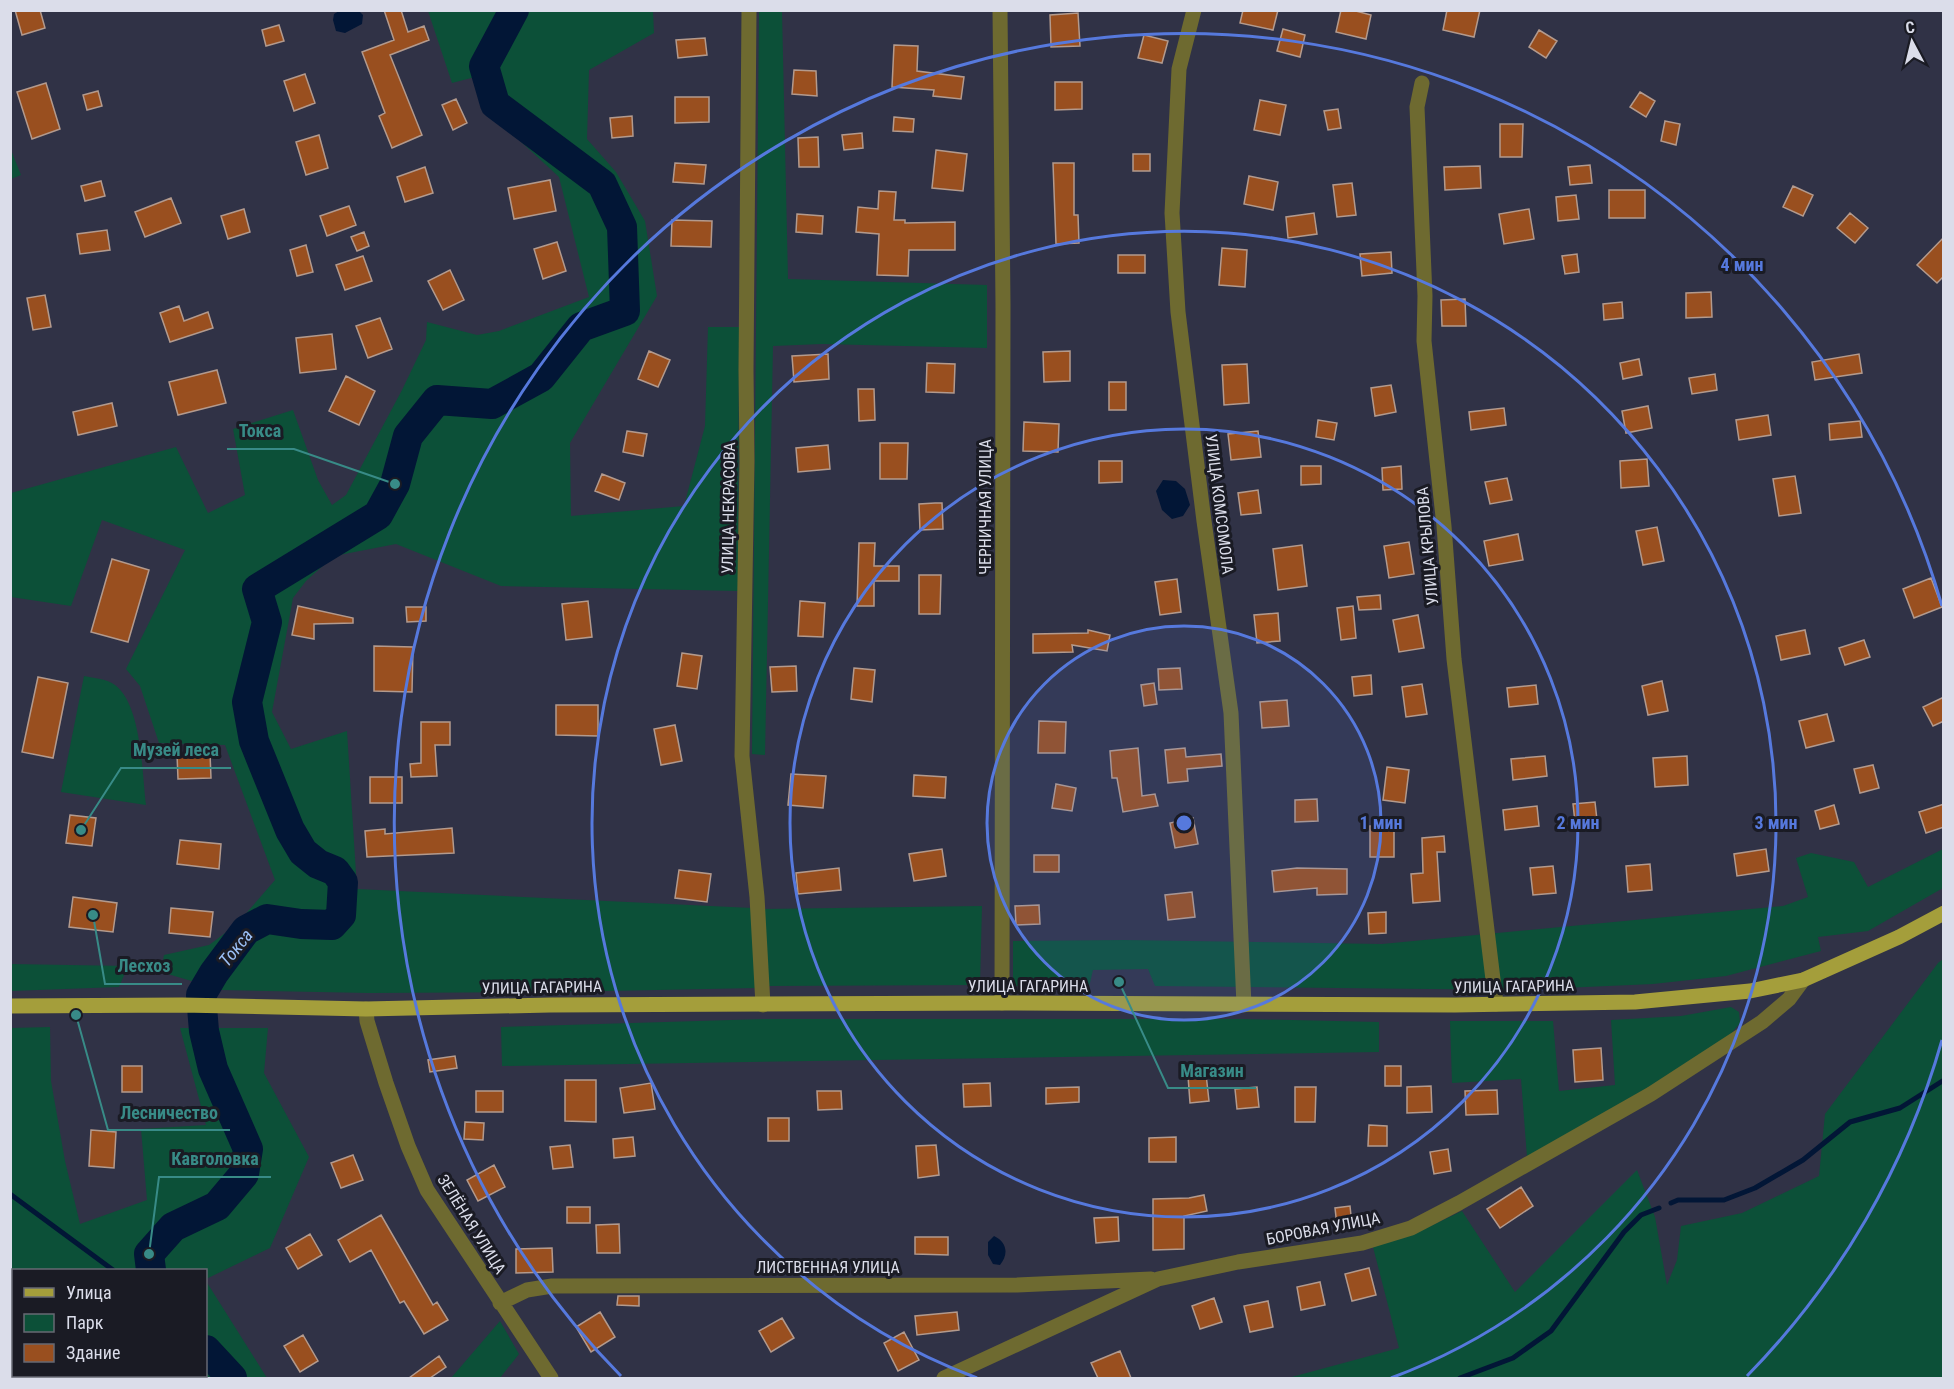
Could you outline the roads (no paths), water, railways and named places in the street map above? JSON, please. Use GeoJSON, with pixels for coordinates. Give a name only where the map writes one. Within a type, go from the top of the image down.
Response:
{"type":"FeatureCollection","features":[{"type":"Feature","properties":{"kind":"main road","name":"УЛИЦА ГАГАРИНА"},"geometry":{"type":"LineString","coordinates":[[10,1006],[240,1005],[366,1009],[550,1005],[1002,1003],[1244,1005],[1635,1002],[1750,991],[1803,980],[1835,967],[1944,913]]}},
{"type":"Feature","properties":{"kind":"street","name":"УЛИЦА НЕКРАСОВА"},"geometry":{"type":"LineString","coordinates":[[749,10],[747,461],[742,756],[757,897],[763,1005]]}},
{"type":"Feature","properties":{"kind":"street","name":"ЧЕРНИЧНАЯ УЛИЦА"},"geometry":{"type":"LineString","coordinates":[[1000,10],[1003,305],[1002,1003]]}},
{"type":"Feature","properties":{"kind":"street","name":"УЛИЦА КОМСОМОЛА"},"geometry":{"type":"LineString","coordinates":[[1194,10],[1179,69],[1172,213],[1178,312],[1231,713],[1244,1005]]}},
{"type":"Feature","properties":{"kind":"street","name":"УЛИЦА КРЫЛОВА"},"geometry":{"type":"LineString","coordinates":[[1422,83],[1417,107],[1425,296],[1424,341],[1444,526],[1454,659],[1496,1004]]}},
{"type":"Feature","properties":{"kind":"street","name":"БОРОВАЯ УЛИЦА"},"geometry":{"type":"LineString","coordinates":[[944,1378],[1158,1279],[1238,1262],[1362,1243],[1411,1228],[1651,1094],[1762,1022],[1789,999],[1803,980]]}},
{"type":"Feature","properties":{"kind":"street","name":"ЗЕЛЁНАЯ УЛИЦА"},"geometry":{"type":"LineString","coordinates":[[366,1009],[367,1021],[386,1083],[408,1146],[427,1190],[551,1378]]}},
{"type":"Feature","properties":{"kind":"street","name":"ЛИСТВЕННАЯ УЛИЦА"},"geometry":{"type":"LineString","coordinates":[[500,1303],[527,1290],[552,1286],[1017,1285],[1158,1279]]}},
{"type":"Feature","properties":{"kind":"water"},"geometry":{"type":"Polygon","coordinates":[[[339,11],[359,11],[363,15],[362,24],[345,33],[336,31],[333,20],[334,14],[339,11]]]}},
{"type":"Feature","properties":{"kind":"water"},"geometry":{"type":"Polygon","coordinates":[[[1163,480],[1176,481],[1185,489],[1190,505],[1183,516],[1172,519],[1162,510],[1156,491],[1163,480]]]}},
{"type":"Feature","properties":{"kind":"water"},"geometry":{"type":"Polygon","coordinates":[[[994,1236],[1002,1242],[1005,1249],[1005,1257],[1000,1265],[993,1264],[988,1255],[988,1242],[994,1236]]]}},
{"type":"Feature","properties":{"kind":"waterway","name":"Токса"},"geometry":{"type":"LineString","coordinates":[[151,1269],[149,1254],[173,1227],[217,1206],[244,1174],[248,1149],[213,1069],[204,1031],[201,995],[214,973],[246,930],[267,919],[301,924],[332,925],[341,915],[343,882],[335,871],[318,864],[303,852],[290,830],[254,741],[247,702],[267,622],[257,589],[378,515],[395,484],[408,436],[437,400],[492,404],[541,377],[581,327],[625,311],[622,227],[602,184],[495,104],[484,66],[514,10]]}},
{"type":"Feature","properties":{"kind":"waterway"},"geometry":{"type":"LineString","coordinates":[[1671,1203],[1678,1200],[1724,1200],[1755,1188],[1803,1160],[1850,1122],[1900,1108],[1944,1080]]}},
{"type":"Feature","properties":{"kind":"waterway"},"geometry":{"type":"LineString","coordinates":[[10,1194],[112,1269]]}},
{"type":"Feature","properties":{"kind":"waterway"},"geometry":{"type":"LineString","coordinates":[[1460,1378],[1513,1358],[1551,1331],[1624,1232],[1641,1215],[1659,1208]]}},
{"type":"Feature","properties":{"kind":"waterway"},"geometry":{"type":"LineString","coordinates":[[207,1351],[232,1378]]}},
{"type":"Feature","properties":{"kind":"place","name":"Токса"},"geometry":{"type":"Point","coordinates":[395,484]}},
{"type":"Feature","properties":{"kind":"place","name":"Музей леса"},"geometry":{"type":"Point","coordinates":[81,830]}},
{"type":"Feature","properties":{"kind":"place","name":"Лесхоз"},"geometry":{"type":"Point","coordinates":[93,915]}},
{"type":"Feature","properties":{"kind":"place","name":"Магазин"},"geometry":{"type":"Point","coordinates":[1119,982]}},
{"type":"Feature","properties":{"kind":"place","name":"Лесничество"},"geometry":{"type":"Point","coordinates":[76,1015]}},
{"type":"Feature","properties":{"kind":"place","name":"Кавголовка"},"geometry":{"type":"Point","coordinates":[149,1254]}}]}
